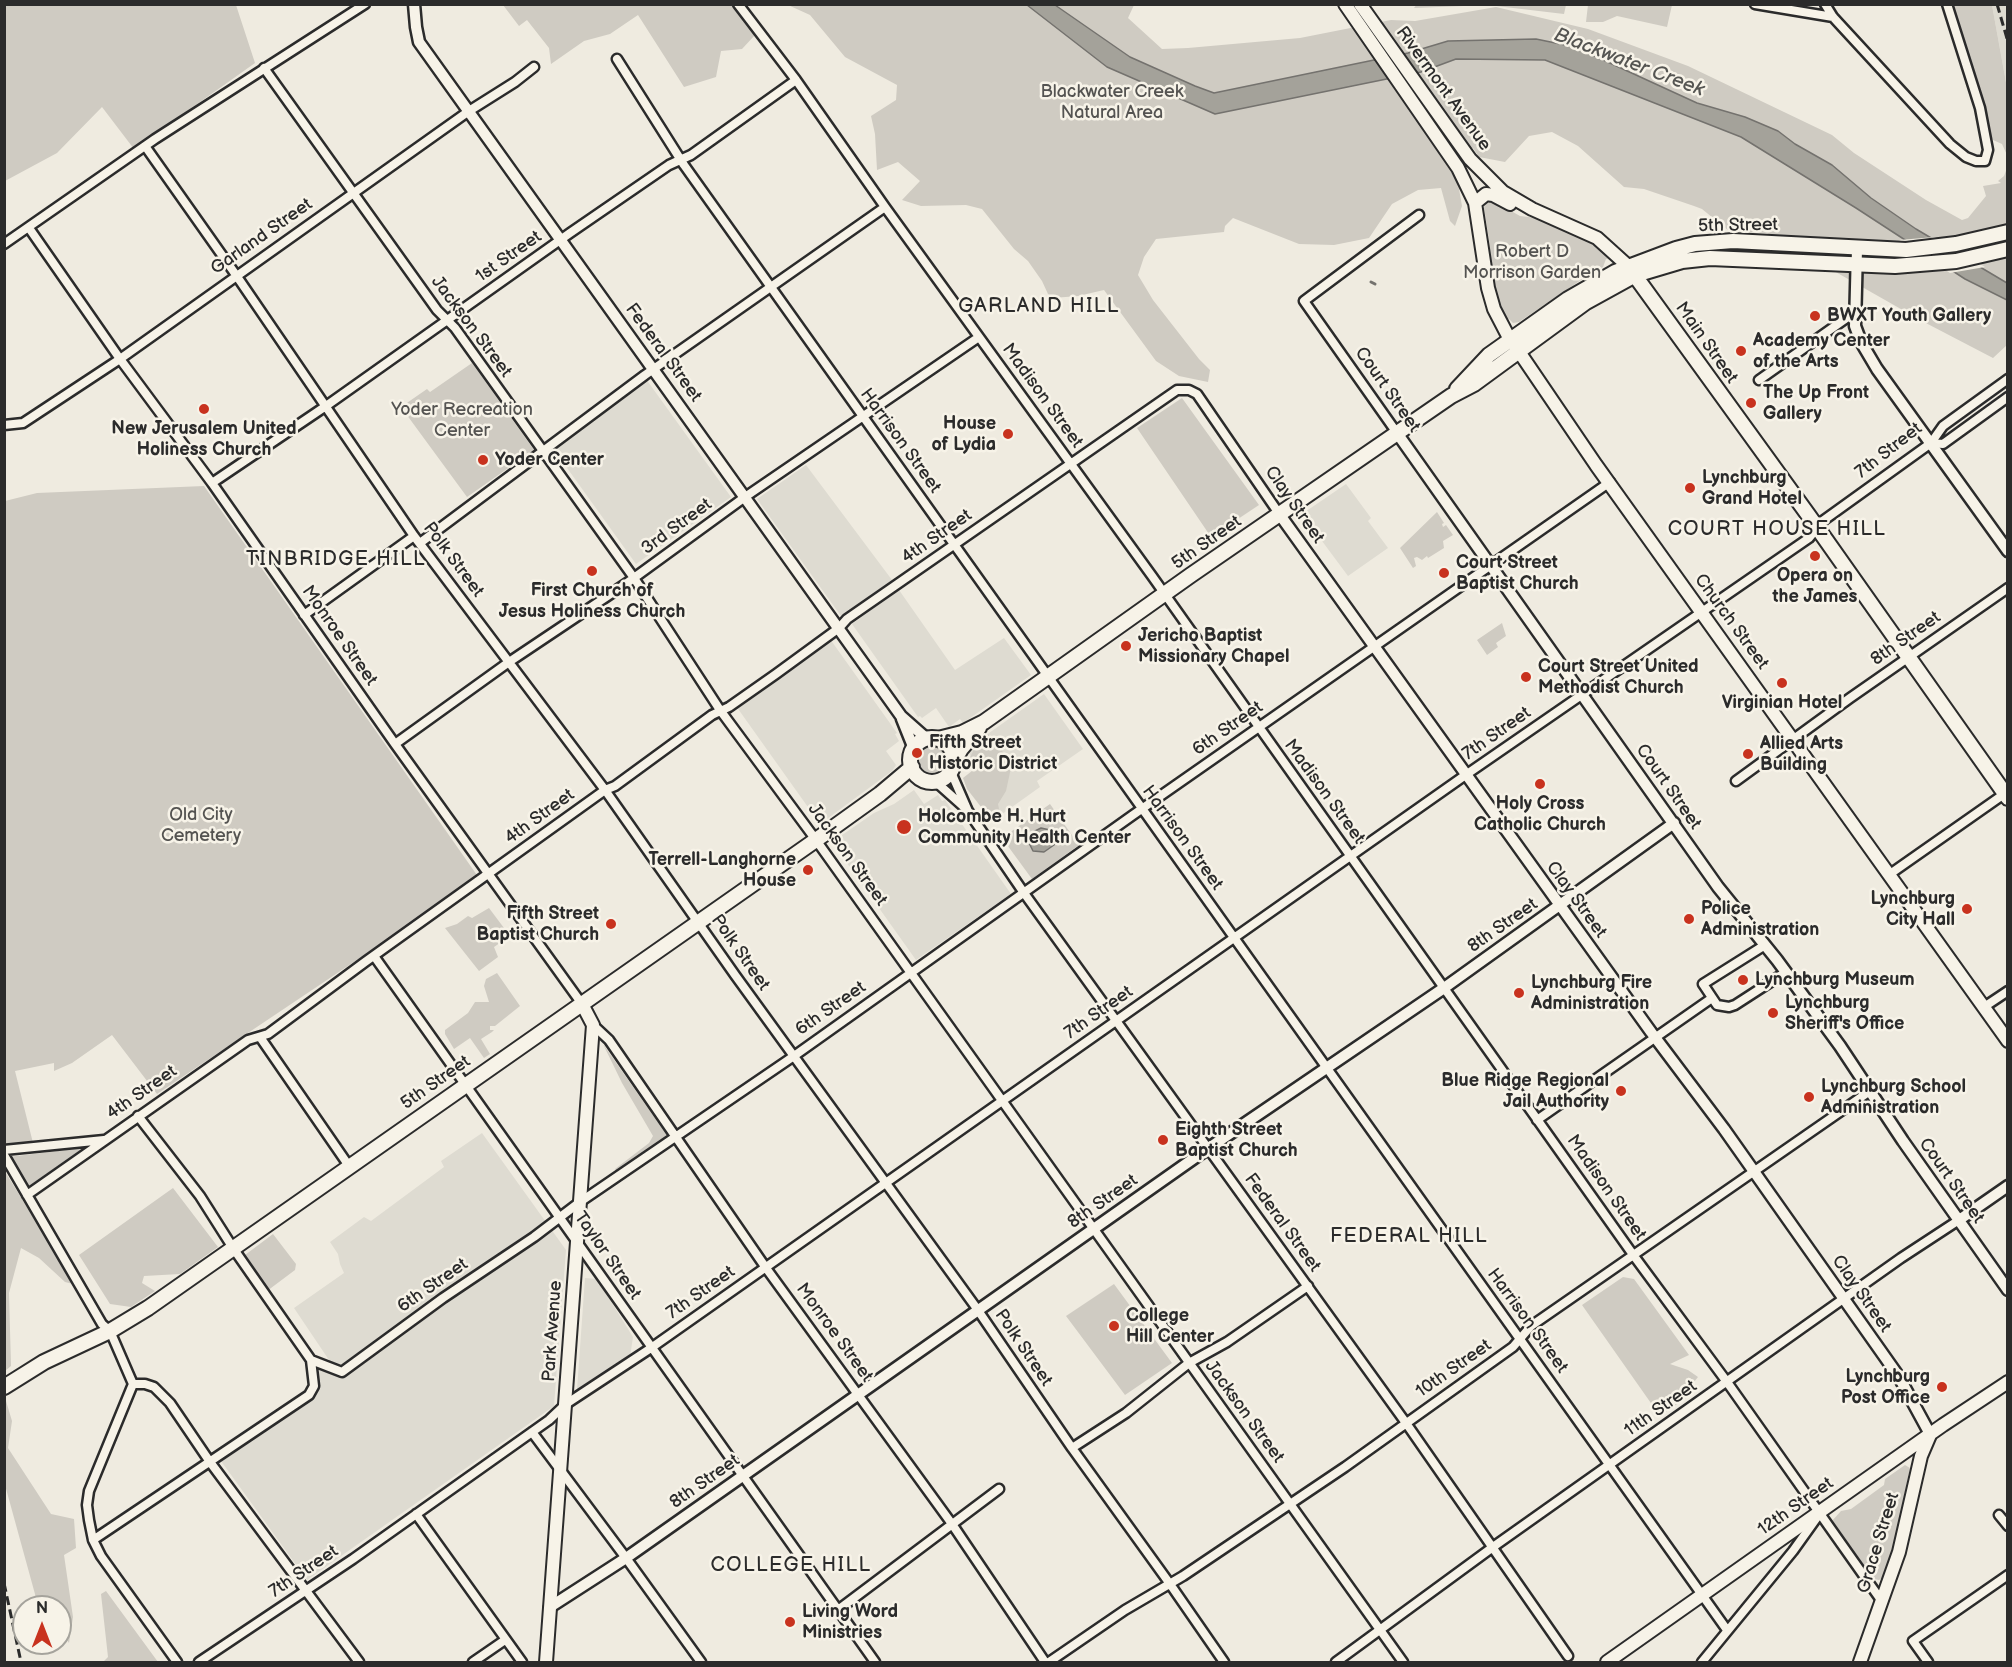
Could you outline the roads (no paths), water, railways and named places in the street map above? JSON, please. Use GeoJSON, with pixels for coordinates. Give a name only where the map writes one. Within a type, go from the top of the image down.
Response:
{"type":"FeatureCollection","features":[{"type":"Feature","properties":{"kind":"main road","name":"Rivermont Avenue"},"geometry":{"type":"LineString","coordinates":[[1345,4],[1458,168],[1476,203]]}},
{"type":"Feature","properties":{"kind":"main road","name":"Rivermont Avenue"},"geometry":{"type":"LineString","coordinates":[[1360,4],[1470,159],[1503,192],[1532,209]]}},
{"type":"Feature","properties":{"kind":"main road"},"geometry":{"type":"LineString","coordinates":[[1476,203],[1482,195],[1486,194],[1516,206],[1532,209]]}},
{"type":"Feature","properties":{"kind":"main road","name":"Church Street"},"geometry":{"type":"LineString","coordinates":[[1476,203],[1488,288],[1494,309],[1515,345],[1701,612],[2007,1041]]}},
{"type":"Feature","properties":{"kind":"main road","name":"Main Street"},"geometry":{"type":"LineString","coordinates":[[1532,209],[1597,238],[1632,271],[2006,794]]}},
{"type":"Feature","properties":{"kind":"main road","name":"5th Street"},"geometry":{"type":"LineString","coordinates":[[1632,271],[1650,258],[1695,244],[1733,241],[1857,249],[1923,249],[2007,232]]}},
{"type":"Feature","properties":{"kind":"main road","name":"5th Street"},"geometry":{"type":"LineString","coordinates":[[932,739],[962,733],[984,722],[1451,396],[1489,355],[1515,345],[1591,285],[1632,271],[1710,258],[1894,266],[1935,264],[2007,249]]}},
{"type":"Feature","properties":{"kind":"main road","name":"5th Street"},"geometry":{"type":"LineString","coordinates":[[952,766],[967,740],[984,722]]}},
{"type":"Feature","properties":{"kind":"main road"},"geometry":{"type":"LineString","coordinates":[[932,739],[948,745],[954,755],[947,776],[936,782],[920,778],[912,767],[911,757],[914,749],[932,739]]}},
{"type":"Feature","properties":{"kind":"main road","name":"5th Street"},"geometry":{"type":"LineString","coordinates":[[4,1387],[44,1362],[110,1331],[148,1308],[816,840],[880,794],[912,767]]}},
{"type":"Feature","properties":{"kind":"main road","name":"5th Street"},"geometry":{"type":"LineString","coordinates":[[880,794],[920,778]]}},
{"type":"Feature","properties":{"kind":"main road"},"geometry":{"type":"LineString","coordinates":[[582,1005],[593,1025]]}},
{"type":"Feature","properties":{"kind":"main road","name":"Park Avenue"},"geometry":{"type":"LineString","coordinates":[[546,1662],[593,1025]]}},
{"type":"Feature","properties":{"kind":"main road","name":"12th Street"},"geometry":{"type":"LineString","coordinates":[[1606,1662],[2007,1382]]}},
{"type":"Feature","properties":{"kind":"main road","name":"Grace Street"},"geometry":{"type":"LineString","coordinates":[[1860,1662],[1899,1552],[1921,1456],[1930,1434]]}},
{"type":"Feature","properties":{"kind":"street"},"geometry":{"type":"LineString","coordinates":[[4,244],[145,146],[365,4]]}},
{"type":"Feature","properties":{"kind":"street","name":"Federal Street"},"geometry":{"type":"LineString","coordinates":[[414,4],[419,42],[901,716],[914,749]]}},
{"type":"Feature","properties":{"kind":"street","name":"Madison Street"},"geometry":{"type":"LineString","coordinates":[[738,4],[796,80],[1165,595],[1881,1600]]}},
{"type":"Feature","properties":{"kind":"street"},"geometry":{"type":"LineString","coordinates":[[1755,4],[1833,17]]}},
{"type":"Feature","properties":{"kind":"street"},"geometry":{"type":"LineString","coordinates":[[1825,4],[1833,17],[1950,144],[1966,157],[1976,161],[1985,161],[1988,150],[1980,108],[1947,4]]}},
{"type":"Feature","properties":{"kind":"street","name":"Harrison Street"},"geometry":{"type":"LineString","coordinates":[[617,59],[681,159],[771,288],[1726,1630]]}},
{"type":"Feature","properties":{"kind":"street","name":"Garland Street"},"geometry":{"type":"LineString","coordinates":[[5,425],[23,423],[120,359],[469,111],[516,82],[534,67]]}},
{"type":"Feature","properties":{"kind":"street","name":"Jackson Street"},"geometry":{"type":"LineString","coordinates":[[264,68],[352,194],[447,321],[455,328],[633,578],[720,710],[816,840],[1403,1662]]}},
{"type":"Feature","properties":{"kind":"street","name":"1st Street"},"geometry":{"type":"LineString","coordinates":[[212,483],[326,406],[561,240],[681,159],[691,155],[796,80]]}},
{"type":"Feature","properties":{"kind":"street","name":"Polk Street"},"geometry":{"type":"LineString","coordinates":[[145,146],[417,540],[605,790],[977,1310],[1072,1449],[1224,1662]]}},
{"type":"Feature","properties":{"kind":"street"},"geometry":{"type":"LineString","coordinates":[[304,615],[417,540],[885,207]]}},
{"type":"Feature","properties":{"kind":"street","name":"Court Street"},"geometry":{"type":"LineString","coordinates":[[1419,214],[1304,301],[1718,887],[1786,972],[2007,1290]]}},
{"type":"Feature","properties":{"kind":"street","name":"Monroe Street"},"geometry":{"type":"LineString","coordinates":[[29,228],[120,359],[212,483],[582,1005]]}},
{"type":"Feature","properties":{"kind":"street"},"geometry":{"type":"LineString","coordinates":[[1857,249],[1855,326],[1869,356],[2007,552]]}},
{"type":"Feature","properties":{"kind":"street"},"geometry":{"type":"LineString","coordinates":[[1759,380],[1855,312]]}},
{"type":"Feature","properties":{"kind":"street","name":"3rd Street"},"geometry":{"type":"LineString","coordinates":[[395,744],[509,662],[979,337]]}},
{"type":"Feature","properties":{"kind":"street","name":"7th Street"},"geometry":{"type":"LineString","coordinates":[[199,1662],[416,1514],[553,1417],[566,1404],[766,1268],[1467,774],[1809,538],[1824,520],[1931,443],[1943,426],[2007,380]]}},
{"type":"Feature","properties":{"kind":"street","name":"4th Street"},"geometry":{"type":"LineString","coordinates":[[27,1195],[248,1040],[268,1034],[605,790],[615,786],[720,710],[729,706],[839,628],[847,619],[1070,463],[1178,390],[1189,390]]}},
{"type":"Feature","properties":{"kind":"street","name":"Clay Street"},"geometry":{"type":"LineString","coordinates":[[1189,390],[1197,394],[1280,515],[1376,646],[1559,905],[1724,1129],[1899,1377],[1930,1434]]}},
{"type":"Feature","properties":{"kind":"street"},"geometry":{"type":"LineString","coordinates":[[1931,443],[1943,444],[2007,397]]}},
{"type":"Feature","properties":{"kind":"street","name":"6th Street"},"geometry":{"type":"LineString","coordinates":[[311,1360],[342,1372],[442,1298],[794,1056],[1024,892],[1610,482]]}},
{"type":"Feature","properties":{"kind":"street","name":"8th Street"},"geometry":{"type":"LineString","coordinates":[[1736,781],[2007,588]]}},
{"type":"Feature","properties":{"kind":"street","name":"Federal Street"},"geometry":{"type":"LineString","coordinates":[[901,716],[932,739]]}},
{"type":"Feature","properties":{"kind":"street","name":"Federal Street"},"geometry":{"type":"LineString","coordinates":[[952,766],[968,811]]}},
{"type":"Feature","properties":{"kind":"street","name":"Federal Street"},"geometry":{"type":"LineString","coordinates":[[936,782],[968,811],[1116,1022],[1406,1423],[1568,1656]]}},
{"type":"Feature","properties":{"kind":"street"},"geometry":{"type":"LineString","coordinates":[[1890,874],[2006,794]]}},
{"type":"Feature","properties":{"kind":"street","name":"8th Street"},"geometry":{"type":"LineString","coordinates":[[550,1607],[626,1558],[1208,1149],[1444,988],[1674,824]]}},
{"type":"Feature","properties":{"kind":"street"},"geometry":{"type":"LineString","coordinates":[[1765,945],[1703,984],[1712,998],[1718,1005],[1729,1007],[1735,1005],[1786,972]]}},
{"type":"Feature","properties":{"kind":"street","name":"Taylor Street"},"geometry":{"type":"LineString","coordinates":[[374,956],[875,1662]]}},
{"type":"Feature","properties":{"kind":"street"},"geometry":{"type":"LineString","coordinates":[[1984,1007],[2007,991]]}},
{"type":"Feature","properties":{"kind":"street"},"geometry":{"type":"LineString","coordinates":[[1537,1120],[1712,998]]}},
{"type":"Feature","properties":{"kind":"street","name":"Monroe Street"},"geometry":{"type":"LineString","coordinates":[[593,1025],[609,1040],[766,1268],[952,1524],[1047,1662]]}},
{"type":"Feature","properties":{"kind":"street"},"geometry":{"type":"LineString","coordinates":[[260,1037],[349,1166]]}},
{"type":"Feature","properties":{"kind":"street","name":"10th Street"},"geometry":{"type":"LineString","coordinates":[[1047,1662],[1290,1504],[1509,1350],[1526,1329],[1870,1091]]}},
{"type":"Feature","properties":{"kind":"street"},"geometry":{"type":"LineString","coordinates":[[93,1540],[309,1395],[314,1386],[311,1360],[233,1248],[200,1196],[138,1116]]}},
{"type":"Feature","properties":{"kind":"street"},"geometry":{"type":"LineString","coordinates":[[4,1150],[104,1140]]}},
{"type":"Feature","properties":{"kind":"street"},"geometry":{"type":"LineString","coordinates":[[4,1155],[102,1324],[110,1331],[133,1384],[89,1491],[87,1505],[93,1540],[101,1556],[177,1662]]}},
{"type":"Feature","properties":{"kind":"street","name":"11th Street"},"geometry":{"type":"LineString","coordinates":[[1335,1662],[1381,1631],[1493,1547],[2007,1186]]}},
{"type":"Feature","properties":{"kind":"street"},"geometry":{"type":"LineString","coordinates":[[1072,1449],[1126,1413],[1189,1363],[1227,1342],[1308,1286]]}},
{"type":"Feature","properties":{"kind":"street"},"geometry":{"type":"LineString","coordinates":[[133,1384],[154,1387],[170,1403],[304,1591],[359,1662]]}},
{"type":"Feature","properties":{"kind":"street"},"geometry":{"type":"LineString","coordinates":[[532,1432],[701,1662]]}},
{"type":"Feature","properties":{"kind":"street"},"geometry":{"type":"LineString","coordinates":[[838,1610],[999,1489]]}},
{"type":"Feature","properties":{"kind":"street"},"geometry":{"type":"LineString","coordinates":[[1702,1662],[1793,1551],[1820,1513]]}},
{"type":"Feature","properties":{"kind":"street"},"geometry":{"type":"LineString","coordinates":[[416,1514],[522,1662]]}},
{"type":"Feature","properties":{"kind":"street"},"geometry":{"type":"LineString","coordinates":[[1999,1515],[2007,1526]]}},
{"type":"Feature","properties":{"kind":"street"},"geometry":{"type":"LineString","coordinates":[[1928,1662],[1913,1641],[2007,1575]]}},
{"type":"Feature","properties":{"kind":"street"},"geometry":{"type":"LineString","coordinates":[[473,1662],[505,1640]]}},
{"type":"Feature","properties":{"kind":"waterway"},"geometry":{"type":"LineString","coordinates":[[1371,282],[1375,284]]}},
{"type":"Feature","properties":{"kind":"railway"},"geometry":{"type":"LineString","coordinates":[[1997,4],[2008,42]]}},
{"type":"Feature","properties":{"kind":"railway"},"geometry":{"type":"LineString","coordinates":[[4,1583],[21,1662]]}},
{"type":"Feature","properties":{"kind":"place","name":"BWXT Youth Gallery"},"geometry":{"type":"Point","coordinates":[1815,316]}},
{"type":"Feature","properties":{"kind":"place","name":"Academy Center of the Arts"},"geometry":{"type":"Point","coordinates":[1741,351]}},
{"type":"Feature","properties":{"kind":"place","name":"The Up Front Gallery"},"geometry":{"type":"Point","coordinates":[1751,403]}},
{"type":"Feature","properties":{"kind":"place","name":"New Jerusalem United Holiness Church"},"geometry":{"type":"Point","coordinates":[204,409]}},
{"type":"Feature","properties":{"kind":"place","name":"House of Lydia"},"geometry":{"type":"Point","coordinates":[1008,434]}},
{"type":"Feature","properties":{"kind":"place","name":"Yoder Center"},"geometry":{"type":"Point","coordinates":[483,460]}},
{"type":"Feature","properties":{"kind":"place","name":"Lynchburg Grand Hotel"},"geometry":{"type":"Point","coordinates":[1690,488]}},
{"type":"Feature","properties":{"kind":"place","name":"Opera on the James"},"geometry":{"type":"Point","coordinates":[1815,556]}},
{"type":"Feature","properties":{"kind":"place","name":"First Church of Jesus Holiness Church"},"geometry":{"type":"Point","coordinates":[592,571]}},
{"type":"Feature","properties":{"kind":"place","name":"Court Street Baptist Church"},"geometry":{"type":"Point","coordinates":[1444,573]}},
{"type":"Feature","properties":{"kind":"place","name":"Jericho Baptist Missionary Chapel"},"geometry":{"type":"Point","coordinates":[1126,646]}},
{"type":"Feature","properties":{"kind":"place","name":"Court Street United Methodist Church"},"geometry":{"type":"Point","coordinates":[1526,677]}},
{"type":"Feature","properties":{"kind":"place","name":"Virginian Hotel"},"geometry":{"type":"Point","coordinates":[1782,683]}},
{"type":"Feature","properties":{"kind":"place","name":"Fifth Street Historic District"},"geometry":{"type":"Point","coordinates":[917,753]}},
{"type":"Feature","properties":{"kind":"place","name":"Allied Arts Building"},"geometry":{"type":"Point","coordinates":[1748,754]}},
{"type":"Feature","properties":{"kind":"place","name":"Holy Cross Catholic Church"},"geometry":{"type":"Point","coordinates":[1540,784]}},
{"type":"Feature","properties":{"kind":"place","name":"Holcombe H. Hurt Community Health Center"},"geometry":{"type":"Point","coordinates":[904,827]}},
{"type":"Feature","properties":{"kind":"place","name":"Terrell-Langhorne House"},"geometry":{"type":"Point","coordinates":[808,870]}},
{"type":"Feature","properties":{"kind":"place","name":"Lynchburg City Hall"},"geometry":{"type":"Point","coordinates":[1967,909]}},
{"type":"Feature","properties":{"kind":"place","name":"Police Administration"},"geometry":{"type":"Point","coordinates":[1689,919]}},
{"type":"Feature","properties":{"kind":"place","name":"Fifth Street Baptist Church"},"geometry":{"type":"Point","coordinates":[611,924]}},
{"type":"Feature","properties":{"kind":"place","name":"Lynchburg Museum"},"geometry":{"type":"Point","coordinates":[1743,980]}},
{"type":"Feature","properties":{"kind":"place","name":"Lynchburg Fire Administration"},"geometry":{"type":"Point","coordinates":[1519,993]}},
{"type":"Feature","properties":{"kind":"place","name":"Lynchburg Sheriff's Office"},"geometry":{"type":"Point","coordinates":[1773,1013]}},
{"type":"Feature","properties":{"kind":"place","name":"Blue Ridge Regional Jail Authority"},"geometry":{"type":"Point","coordinates":[1621,1091]}},
{"type":"Feature","properties":{"kind":"place","name":"Lynchburg School Administration"},"geometry":{"type":"Point","coordinates":[1809,1097]}},
{"type":"Feature","properties":{"kind":"place","name":"Eighth Street Baptist Church"},"geometry":{"type":"Point","coordinates":[1163,1140]}},
{"type":"Feature","properties":{"kind":"place","name":"College Hill Center"},"geometry":{"type":"Point","coordinates":[1114,1326]}},
{"type":"Feature","properties":{"kind":"place","name":"Lynchburg Post Office"},"geometry":{"type":"Point","coordinates":[1942,1387]}},
{"type":"Feature","properties":{"kind":"place","name":"Living Word Ministries"},"geometry":{"type":"Point","coordinates":[790,1622]}},
{"type":"Feature","properties":{"kind":"district","name":"GARLAND HILL"},"geometry":{"type":"Point","coordinates":[1039,307]}},
{"type":"Feature","properties":{"kind":"district","name":"COURT HOUSE HILL"},"geometry":{"type":"Point","coordinates":[1777,530]}},
{"type":"Feature","properties":{"kind":"district","name":"TINBRIDGE HILL"},"geometry":{"type":"Point","coordinates":[336,560]}},
{"type":"Feature","properties":{"kind":"district","name":"FEDERAL HILL"},"geometry":{"type":"Point","coordinates":[1409,1237]}},
{"type":"Feature","properties":{"kind":"district","name":"COLLEGE HILL"},"geometry":{"type":"Point","coordinates":[791,1566]}},
{"type":"Feature","properties":{"kind":"water label","name":"Blackwater Creek"},"geometry":{"type":"Point","coordinates":[1629,63]}},
{"type":"Feature","properties":{"kind":"park label","name":"Blackwater Creek Natural Area"},"geometry":{"type":"Point","coordinates":[1112,102]}},
{"type":"Feature","properties":{"kind":"park label","name":"Robert D Morrison Garden"},"geometry":{"type":"Point","coordinates":[1532,262]}},
{"type":"Feature","properties":{"kind":"park label","name":"Yoder Recreation Center"},"geometry":{"type":"Point","coordinates":[462,420]}},
{"type":"Feature","properties":{"kind":"park label","name":"Old City Cemetery"},"geometry":{"type":"Point","coordinates":[201,825]}}]}
